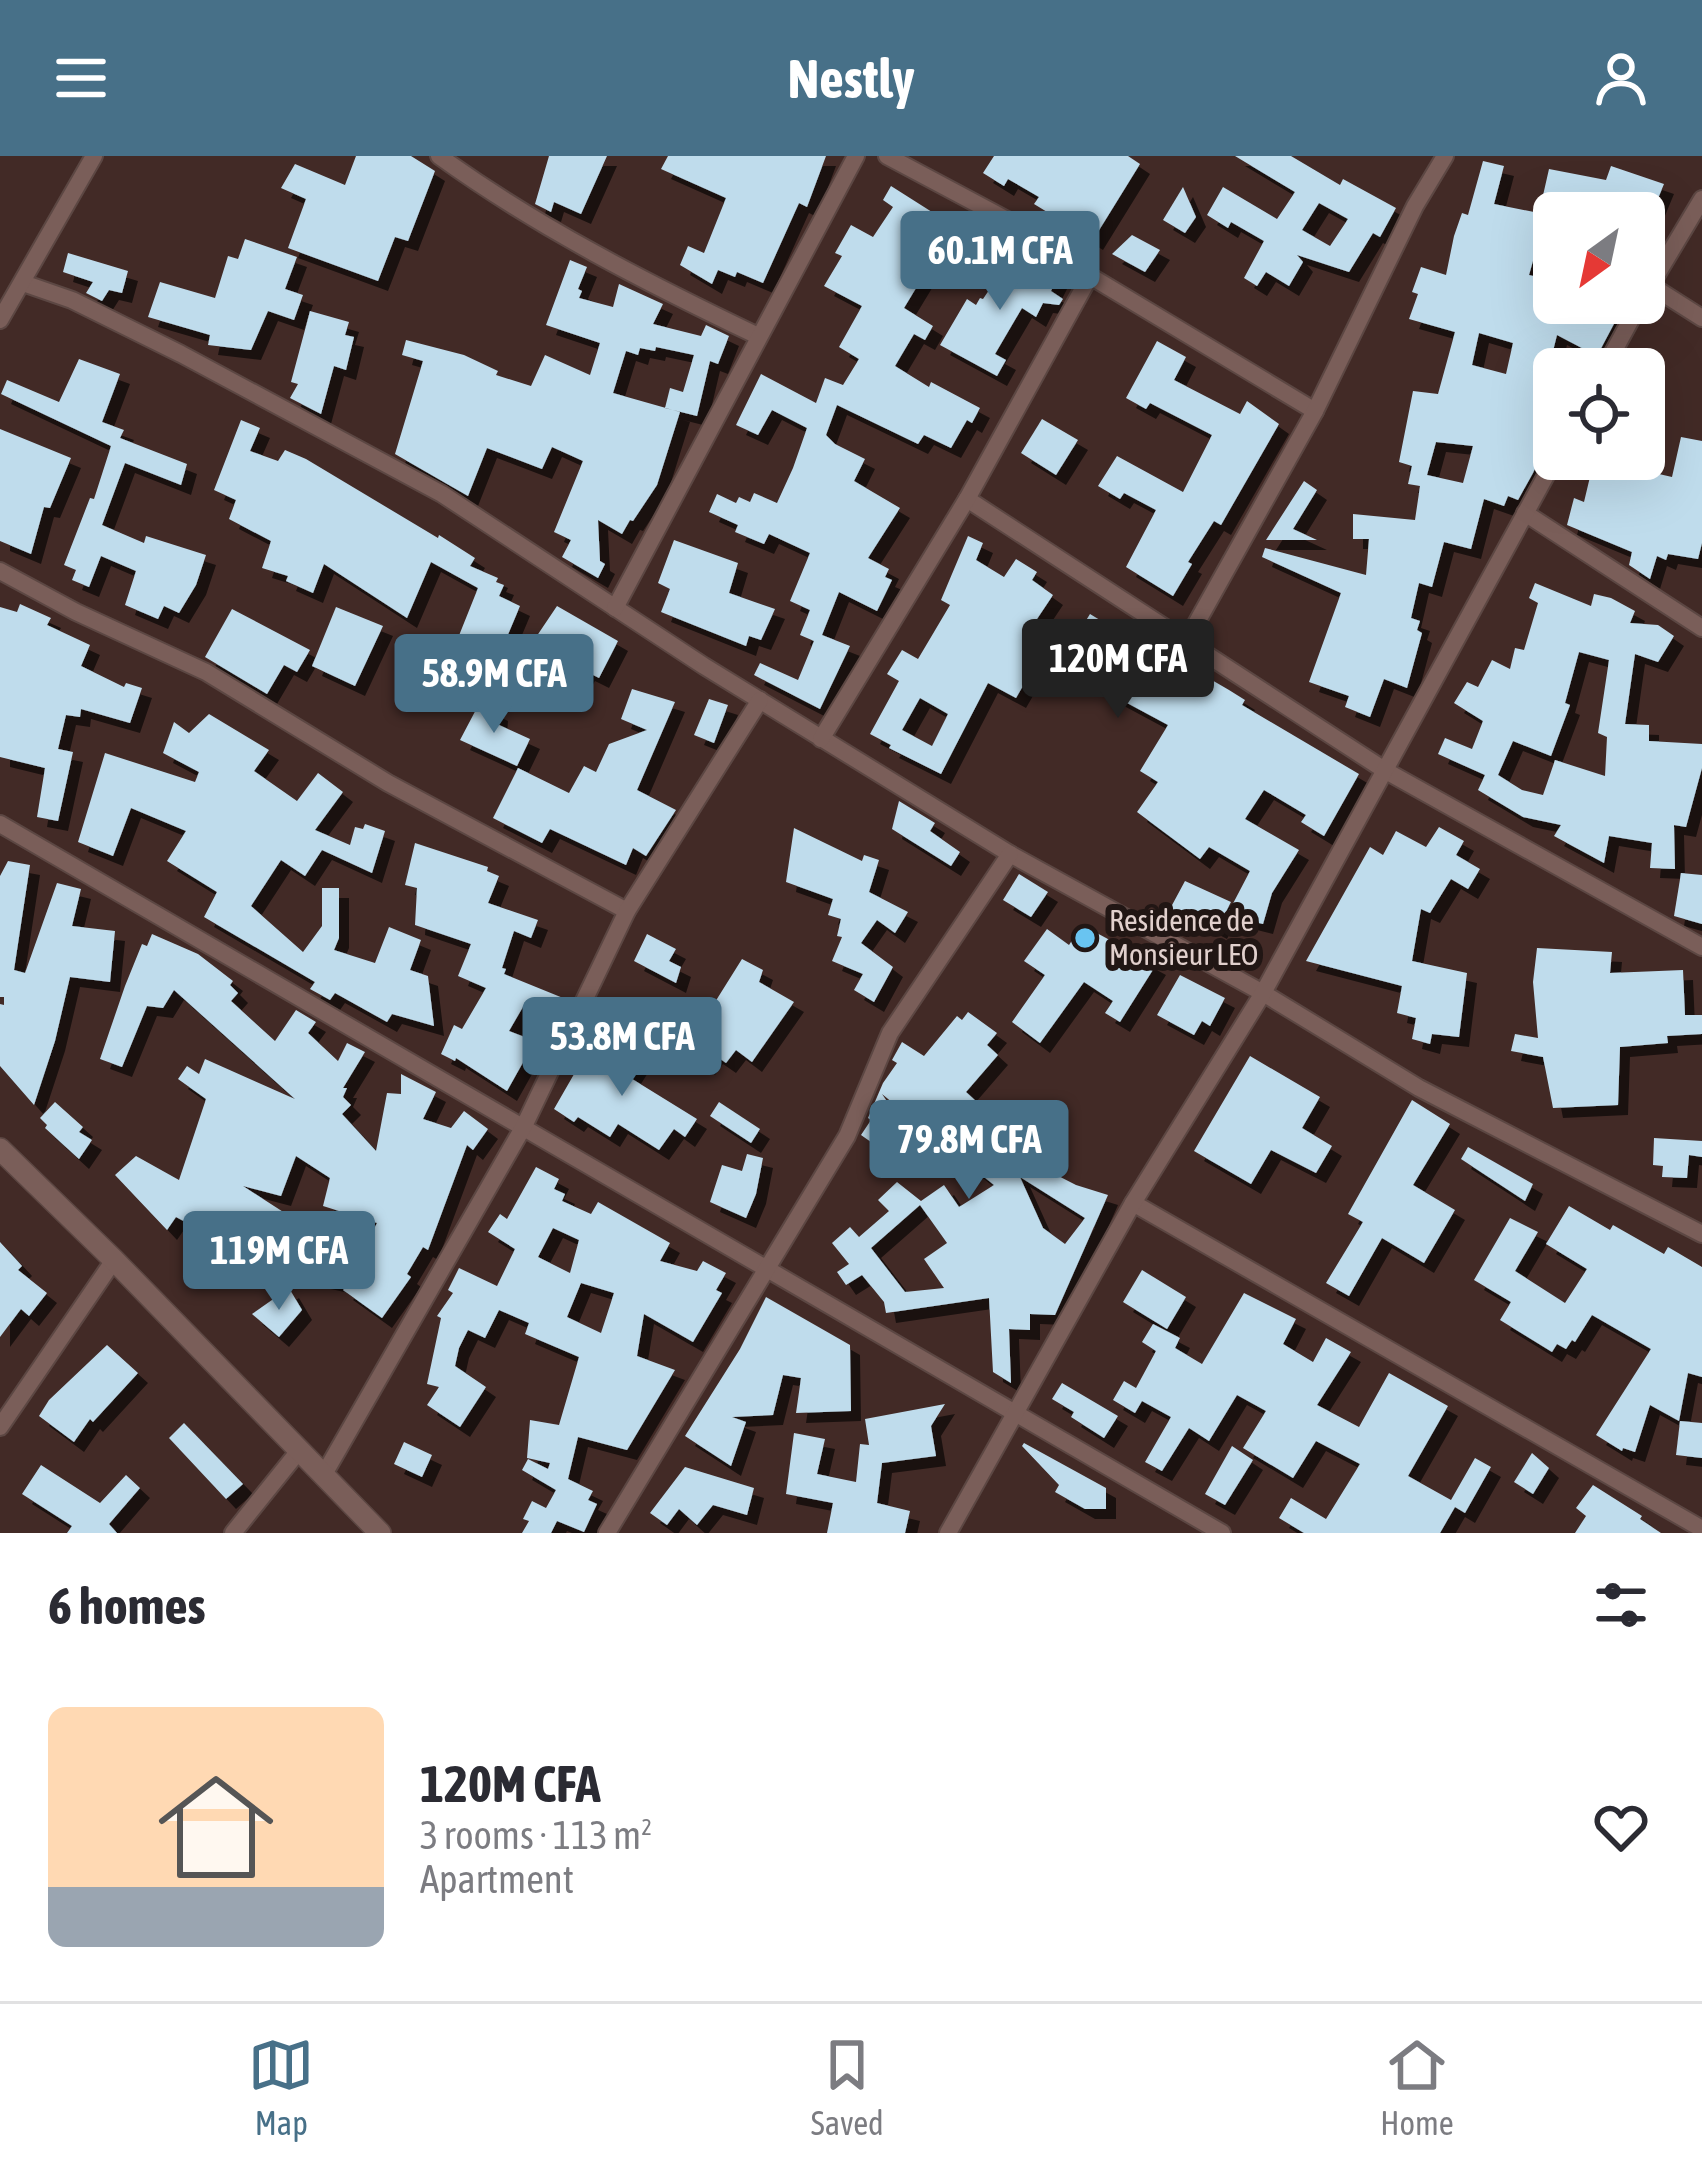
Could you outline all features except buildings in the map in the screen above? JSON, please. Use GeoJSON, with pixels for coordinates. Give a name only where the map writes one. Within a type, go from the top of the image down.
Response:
{"type":"FeatureCollection","features":[{"type":"Feature","properties":{"kind":"street"},"geometry":{"type":"LineString","coordinates":[[0,320],[94,156]]}},
{"type":"Feature","properties":{"kind":"street"},"geometry":{"type":"LineString","coordinates":[[439,156],[539,225],[758,335]]}},
{"type":"Feature","properties":{"kind":"street"},"geometry":{"type":"LineString","coordinates":[[615,608],[856,156]]}},
{"type":"Feature","properties":{"kind":"street"},"geometry":{"type":"LineString","coordinates":[[887,156],[1041,238],[1090,276],[1316,411]]}},
{"type":"Feature","properties":{"kind":"street"},"geometry":{"type":"LineString","coordinates":[[1187,640],[1316,411],[1415,206],[1445,156]]}},
{"type":"Feature","properties":{"kind":"street"},"geometry":{"type":"LineString","coordinates":[[1665,261],[1702,199]]}},
{"type":"Feature","properties":{"kind":"street"},"geometry":{"type":"LineString","coordinates":[[821,739],[967,499],[1090,276]]}},
{"type":"Feature","properties":{"kind":"street"},"geometry":{"type":"LineString","coordinates":[[23,283],[73,300],[442,494],[821,739],[1010,854],[1263,993],[1419,1088],[1702,1234]]}},
{"type":"Feature","properties":{"kind":"street"},"geometry":{"type":"LineString","coordinates":[[1665,303],[1702,318]]}},
{"type":"Feature","properties":{"kind":"street"},"geometry":{"type":"LineString","coordinates":[[948,1533],[1133,1203],[1263,993],[1545,480]]}},
{"type":"Feature","properties":{"kind":"street"},"geometry":{"type":"LineString","coordinates":[[967,499],[1386,772],[1702,947]]}},
{"type":"Feature","properties":{"kind":"street"},"geometry":{"type":"LineString","coordinates":[[1526,514],[1702,628]]}},
{"type":"Feature","properties":{"kind":"street"},"geometry":{"type":"LineString","coordinates":[[0,571],[206,672],[388,783],[627,911]]}},
{"type":"Feature","properties":{"kind":"street"},"geometry":{"type":"LineString","coordinates":[[323,1476],[524,1126],[627,911],[760,700]]}},
{"type":"Feature","properties":{"kind":"street"},"geometry":{"type":"LineString","coordinates":[[0,824],[1222,1533]]}},
{"type":"Feature","properties":{"kind":"street"},"geometry":{"type":"LineString","coordinates":[[607,1533],[847,1136],[890,1033],[1010,854]]}},
{"type":"Feature","properties":{"kind":"street"},"geometry":{"type":"LineString","coordinates":[[0,1149],[380,1533]]}},
{"type":"Feature","properties":{"kind":"street"},"geometry":{"type":"LineString","coordinates":[[1133,1203],[1702,1529]]}},
{"type":"Feature","properties":{"kind":"street"},"geometry":{"type":"LineString","coordinates":[[0,1427],[114,1260]]}},
{"type":"Feature","properties":{"kind":"street"},"geometry":{"type":"LineString","coordinates":[[233,1533],[298,1452]]}},
{"type":"Feature","properties":{"kind":"place","name":"Residence de Monsieur LEO"},"geometry":{"type":"Point","coordinates":[1085,938]}}]}
